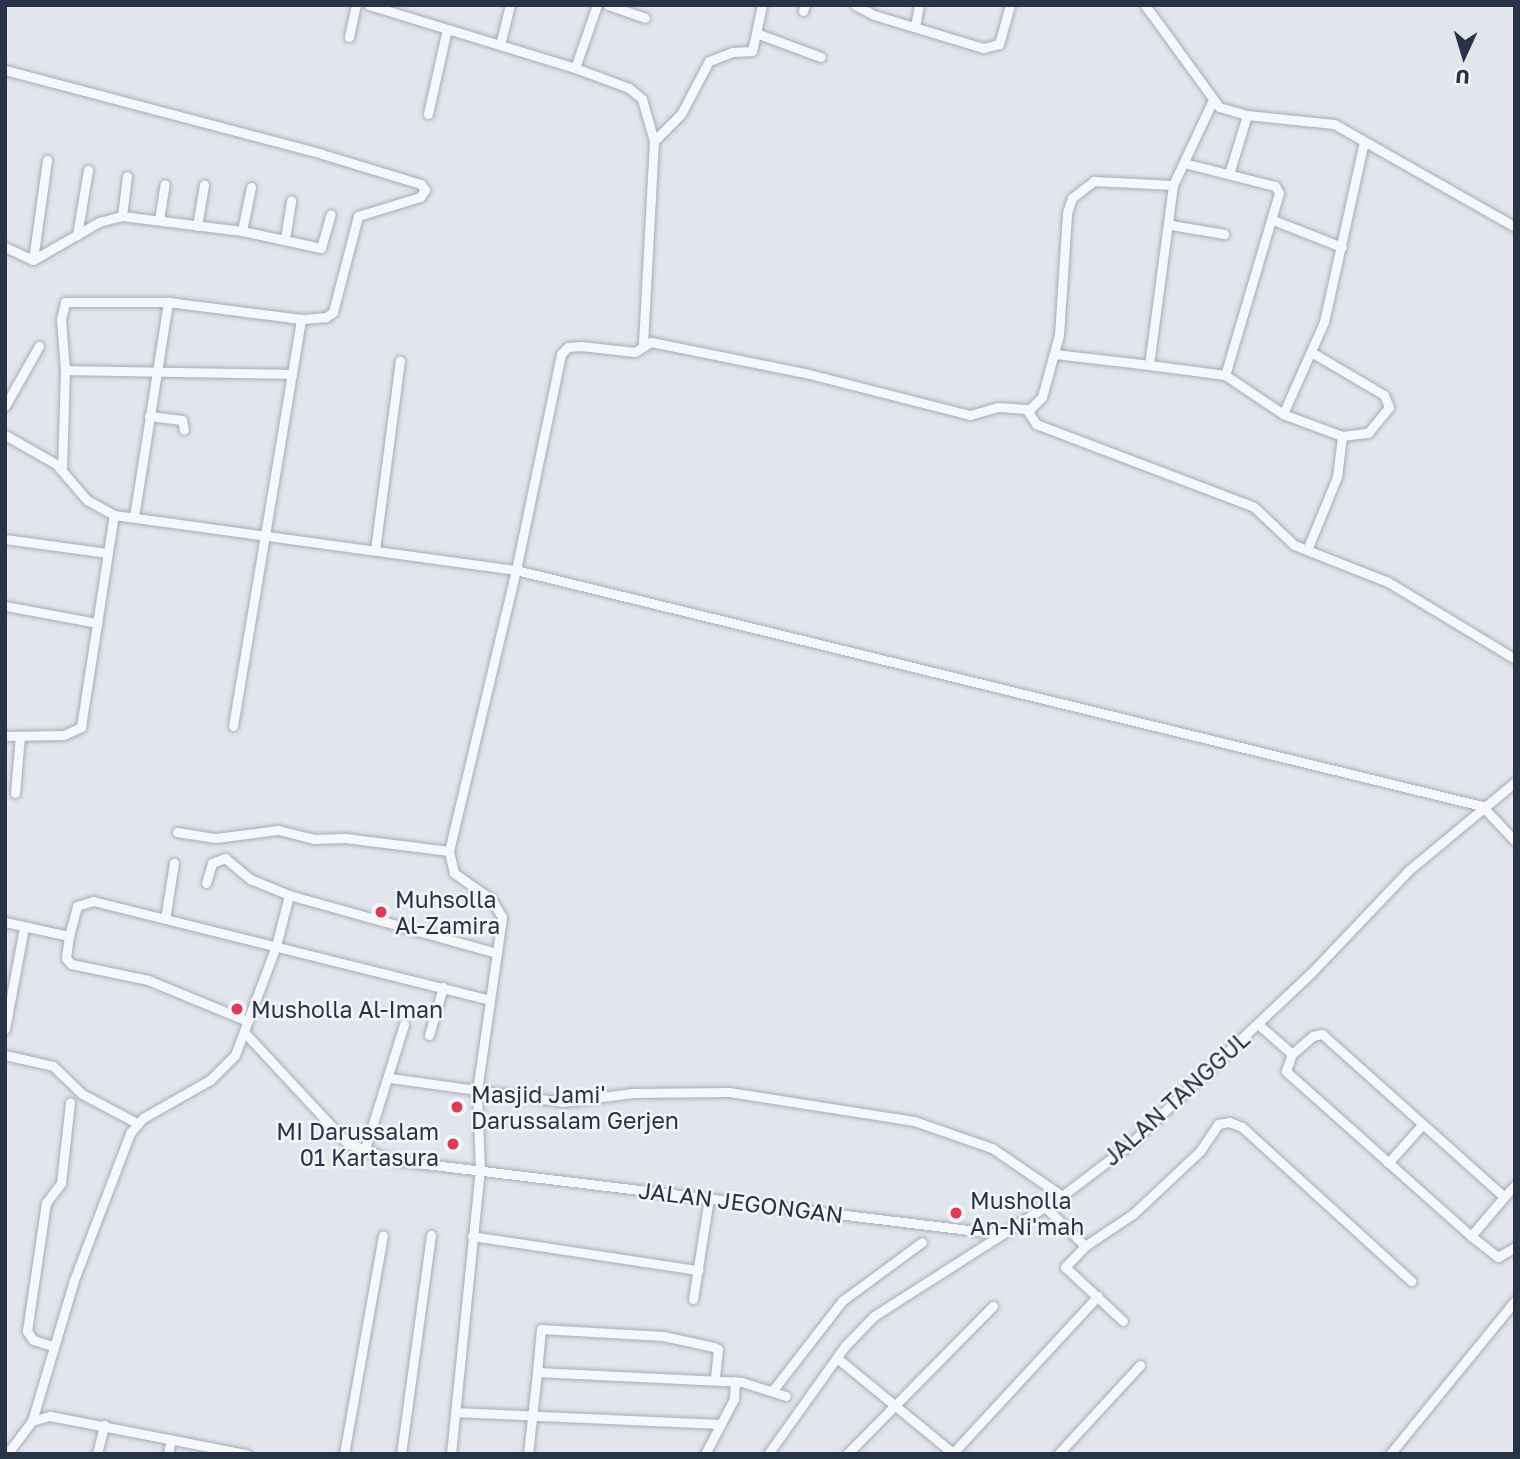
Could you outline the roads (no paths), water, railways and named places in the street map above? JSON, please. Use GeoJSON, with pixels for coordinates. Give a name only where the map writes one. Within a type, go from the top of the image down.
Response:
{"type":"FeatureCollection","features":[{"type":"Feature","properties":{"kind":"street"},"geometry":{"type":"LineString","coordinates":[[349,37],[356,5]]}},
{"type":"Feature","properties":{"kind":"street"},"geometry":{"type":"LineString","coordinates":[[369,5],[575,68],[629,88],[642,99],[654,141],[640,346]]}},
{"type":"Feature","properties":{"kind":"street"},"geometry":{"type":"LineString","coordinates":[[500,45],[510,5]]}},
{"type":"Feature","properties":{"kind":"street"},"geometry":{"type":"LineString","coordinates":[[575,68],[597,5]]}},
{"type":"Feature","properties":{"kind":"street"},"geometry":{"type":"LineString","coordinates":[[608,5],[645,18]]}},
{"type":"Feature","properties":{"kind":"street"},"geometry":{"type":"LineString","coordinates":[[654,141],[681,114],[709,61],[733,52],[750,52],[762,5]]}},
{"type":"Feature","properties":{"kind":"street"},"geometry":{"type":"LineString","coordinates":[[855,5],[967,45],[995,47],[1010,5]]}},
{"type":"Feature","properties":{"kind":"street"},"geometry":{"type":"LineString","coordinates":[[915,27],[919,5]]}},
{"type":"Feature","properties":{"kind":"street"},"geometry":{"type":"LineString","coordinates":[[1144,5],[1212,102],[1247,115],[1329,121],[1515,227]]}},
{"type":"Feature","properties":{"kind":"street"},"geometry":{"type":"LineString","coordinates":[[428,114],[447,29]]}},
{"type":"Feature","properties":{"kind":"street"},"geometry":{"type":"LineString","coordinates":[[756,35],[821,57]]}},
{"type":"Feature","properties":{"kind":"street"},"geometry":{"type":"LineString","coordinates":[[5,70],[322,154],[424,186],[421,197],[358,216],[333,312],[301,319],[168,302],[65,302],[61,319],[65,370],[62,471]]}},
{"type":"Feature","properties":{"kind":"street"},"geometry":{"type":"LineString","coordinates":[[1149,365],[1171,225],[1173,185],[1212,102]]}},
{"type":"Feature","properties":{"kind":"street"},"geometry":{"type":"LineString","coordinates":[[1229,174],[1247,115]]}},
{"type":"Feature","properties":{"kind":"street"},"geometry":{"type":"LineString","coordinates":[[1283,414],[1313,353],[1342,247],[1364,142]]}},
{"type":"Feature","properties":{"kind":"street"},"geometry":{"type":"LineString","coordinates":[[33,260],[47,160]]}},
{"type":"Feature","properties":{"kind":"street"},"geometry":{"type":"LineString","coordinates":[[1184,163],[1275,186],[1279,197],[1225,375]]}},
{"type":"Feature","properties":{"kind":"street"},"geometry":{"type":"LineString","coordinates":[[76,235],[88,170]]}},
{"type":"Feature","properties":{"kind":"street"},"geometry":{"type":"LineString","coordinates":[[122,216],[127,176]]}},
{"type":"Feature","properties":{"kind":"street"},"geometry":{"type":"LineString","coordinates":[[450,1454],[480,1170],[477,1091],[487,999],[502,924],[498,908],[454,873],[449,850],[516,570],[561,354],[571,346],[640,346],[730,356],[970,415],[998,407],[1027,410],[1042,397],[1055,354],[1063,312],[1067,213],[1072,198],[1094,181],[1173,185]]}},
{"type":"Feature","properties":{"kind":"street"},"geometry":{"type":"LineString","coordinates":[[159,220],[165,184]]}},
{"type":"Feature","properties":{"kind":"street"},"geometry":{"type":"LineString","coordinates":[[197,226],[204,185]]}},
{"type":"Feature","properties":{"kind":"street"},"geometry":{"type":"LineString","coordinates":[[242,231],[251,187]]}},
{"type":"Feature","properties":{"kind":"street"},"geometry":{"type":"LineString","coordinates":[[285,239],[291,200]]}},
{"type":"Feature","properties":{"kind":"street"},"geometry":{"type":"LineString","coordinates":[[33,260],[105,219],[122,216],[242,231],[321,248],[331,214]]}},
{"type":"Feature","properties":{"kind":"street"},"geometry":{"type":"LineString","coordinates":[[1273,220],[1342,247]]}},
{"type":"Feature","properties":{"kind":"street"},"geometry":{"type":"LineString","coordinates":[[1171,225],[1224,234]]}},
{"type":"Feature","properties":{"kind":"street"},"geometry":{"type":"LineString","coordinates":[[5,247],[33,260]]}},
{"type":"Feature","properties":{"kind":"street"},"geometry":{"type":"LineString","coordinates":[[134,517],[168,302]]}},
{"type":"Feature","properties":{"kind":"street"},"geometry":{"type":"LineString","coordinates":[[233,726],[301,319]]}},
{"type":"Feature","properties":{"kind":"street"},"geometry":{"type":"LineString","coordinates":[[5,406],[39,346]]}},
{"type":"Feature","properties":{"kind":"street"},"geometry":{"type":"LineString","coordinates":[[1055,354],[1225,375],[1283,414],[1342,436],[1368,433],[1386,415],[1388,400],[1313,353]]}},
{"type":"Feature","properties":{"kind":"street"},"geometry":{"type":"LineString","coordinates":[[375,550],[400,361]]}},
{"type":"Feature","properties":{"kind":"street"},"geometry":{"type":"LineString","coordinates":[[65,370],[292,374]]}},
{"type":"Feature","properties":{"kind":"street"},"geometry":{"type":"LineString","coordinates":[[1027,410],[1036,424],[1254,508],[1288,541],[1388,582],[1515,659]]}},
{"type":"Feature","properties":{"kind":"street"},"geometry":{"type":"LineString","coordinates":[[149,416],[182,420],[184,430]]}},
{"type":"Feature","properties":{"kind":"street"},"geometry":{"type":"LineString","coordinates":[[5,435],[62,471],[87,500],[114,515],[516,570],[1482,806],[1515,841]]}},
{"type":"Feature","properties":{"kind":"street"},"geometry":{"type":"LineString","coordinates":[[1307,550],[1338,477],[1342,436]]}},
{"type":"Feature","properties":{"kind":"street"},"geometry":{"type":"LineString","coordinates":[[5,736],[64,735],[81,727],[114,515]]}},
{"type":"Feature","properties":{"kind":"street"},"geometry":{"type":"LineString","coordinates":[[5,539],[107,553]]}},
{"type":"Feature","properties":{"kind":"street"},"geometry":{"type":"LineString","coordinates":[[5,606],[97,623]]}},
{"type":"Feature","properties":{"kind":"street"},"geometry":{"type":"LineString","coordinates":[[15,793],[20,736]]}},
{"type":"Feature","properties":{"kind":"street","name":"JALAN TANGGUL"},"geometry":{"type":"LineString","coordinates":[[768,1454],[837,1358],[884,1308],[1062,1196],[1140,1136],[1258,1024],[1409,870],[1482,806],[1515,782]]}},
{"type":"Feature","properties":{"kind":"street"},"geometry":{"type":"LineString","coordinates":[[177,832],[216,838],[278,830],[313,839],[345,838],[449,850]]}},
{"type":"Feature","properties":{"kind":"street"},"geometry":{"type":"LineString","coordinates":[[206,883],[212,863],[220,858],[250,879],[289,895],[496,953]]}},
{"type":"Feature","properties":{"kind":"street"},"geometry":{"type":"LineString","coordinates":[[165,919],[174,863]]}},
{"type":"Feature","properties":{"kind":"street"},"geometry":{"type":"LineString","coordinates":[[7,1454],[32,1421],[53,1346],[100,1210],[138,1123],[218,1073],[235,1055],[244,1032],[245,1020],[276,946],[289,895]]}},
{"type":"Feature","properties":{"kind":"street"},"geometry":{"type":"LineString","coordinates":[[245,1020],[156,983],[71,964],[66,958],[78,906],[86,900],[487,999]]}},
{"type":"Feature","properties":{"kind":"street"},"geometry":{"type":"LineString","coordinates":[[5,922],[69,936]]}},
{"type":"Feature","properties":{"kind":"street"},"geometry":{"type":"LineString","coordinates":[[5,1029],[24,927]]}},
{"type":"Feature","properties":{"kind":"street"},"geometry":{"type":"LineString","coordinates":[[429,1035],[443,987]]}},
{"type":"Feature","properties":{"kind":"street"},"geometry":{"type":"LineString","coordinates":[[244,1032],[347,1143],[364,1152],[390,1077],[404,1024]]}},
{"type":"Feature","properties":{"kind":"street"},"geometry":{"type":"LineString","coordinates":[[1258,1024],[1292,1054]]}},
{"type":"Feature","properties":{"kind":"street"},"geometry":{"type":"LineString","coordinates":[[1504,1197],[1326,1036],[1313,1036],[1292,1054],[1286,1071],[1471,1236],[1498,1257],[1515,1247]]}},
{"type":"Feature","properties":{"kind":"street"},"geometry":{"type":"LineString","coordinates":[[5,1055],[53,1066],[82,1094],[138,1123]]}},
{"type":"Feature","properties":{"kind":"street"},"geometry":{"type":"LineString","coordinates":[[390,1077],[562,1102],[633,1093],[729,1092],[914,1121],[992,1148],[1062,1196]]}},
{"type":"Feature","properties":{"kind":"street"},"geometry":{"type":"LineString","coordinates":[[53,1346],[33,1340],[27,1331],[46,1203],[61,1183],[70,1102]]}},
{"type":"Feature","properties":{"kind":"street"},"geometry":{"type":"LineString","coordinates":[[1122,1321],[1065,1267],[1085,1246],[1133,1214],[1200,1152],[1219,1124],[1229,1122],[1242,1127],[1411,1281]]}},
{"type":"Feature","properties":{"kind":"street"},"geometry":{"type":"LineString","coordinates":[[1388,1163],[1422,1125]]}},
{"type":"Feature","properties":{"kind":"street","name":"JALAN JEGONGAN"},"geometry":{"type":"LineString","coordinates":[[364,1152],[392,1160],[1002,1234]]}},
{"type":"Feature","properties":{"kind":"street"},"geometry":{"type":"LineString","coordinates":[[1471,1236],[1515,1185]]}},
{"type":"Feature","properties":{"kind":"street"},"geometry":{"type":"LineString","coordinates":[[693,1299],[709,1198]]}},
{"type":"Feature","properties":{"kind":"street"},"geometry":{"type":"LineString","coordinates":[[1045,1207],[1085,1246]]}},
{"type":"Feature","properties":{"kind":"street"},"geometry":{"type":"LineString","coordinates":[[401,1454],[432,1235]]}},
{"type":"Feature","properties":{"kind":"street"},"geometry":{"type":"LineString","coordinates":[[344,1454],[383,1236]]}},
{"type":"Feature","properties":{"kind":"street"},"geometry":{"type":"LineString","coordinates":[[472,1236],[698,1269]]}},
{"type":"Feature","properties":{"kind":"street"},"geometry":{"type":"LineString","coordinates":[[773,1390],[842,1301],[922,1242]]}},
{"type":"Feature","properties":{"kind":"street"},"geometry":{"type":"LineString","coordinates":[[837,1358],[953,1453],[1098,1296]]}},
{"type":"Feature","properties":{"kind":"street"},"geometry":{"type":"LineString","coordinates":[[1390,1454],[1515,1301]]}},
{"type":"Feature","properties":{"kind":"street"},"geometry":{"type":"LineString","coordinates":[[847,1454],[993,1306]]}},
{"type":"Feature","properties":{"kind":"street"},"geometry":{"type":"LineString","coordinates":[[528,1454],[539,1331],[663,1335],[714,1347],[718,1349],[715,1380]]}},
{"type":"Feature","properties":{"kind":"street"},"geometry":{"type":"LineString","coordinates":[[1058,1454],[1140,1365]]}},
{"type":"Feature","properties":{"kind":"street"},"geometry":{"type":"LineString","coordinates":[[537,1372],[743,1382],[786,1396]]}},
{"type":"Feature","properties":{"kind":"street"},"geometry":{"type":"LineString","coordinates":[[705,1454],[743,1382]]}},
{"type":"Feature","properties":{"kind":"street"},"geometry":{"type":"LineString","coordinates":[[455,1412],[720,1424]]}},
{"type":"Feature","properties":{"kind":"street"},"geometry":{"type":"LineString","coordinates":[[32,1421],[64,1416],[246,1454]]}},
{"type":"Feature","properties":{"kind":"street"},"geometry":{"type":"LineString","coordinates":[[97,1454],[104,1425]]}},
{"type":"Feature","properties":{"kind":"street"},"geometry":{"type":"LineString","coordinates":[[168,1454],[171,1439]]}},
{"type":"Feature","properties":{"kind":"place","name":"Muhsolla Al-Zamira"},"geometry":{"type":"Point","coordinates":[381,912]}},
{"type":"Feature","properties":{"kind":"place","name":"Musholla Al-Iman"},"geometry":{"type":"Point","coordinates":[237,1009]}},
{"type":"Feature","properties":{"kind":"place","name":"Masjid Jami' Darussalam Gerjen"},"geometry":{"type":"Point","coordinates":[457,1107]}},
{"type":"Feature","properties":{"kind":"place","name":"MI Darussalam 01 Kartasura"},"geometry":{"type":"Point","coordinates":[453,1144]}},
{"type":"Feature","properties":{"kind":"place","name":"Musholla An-Ni'mah"},"geometry":{"type":"Point","coordinates":[956,1213]}}]}
